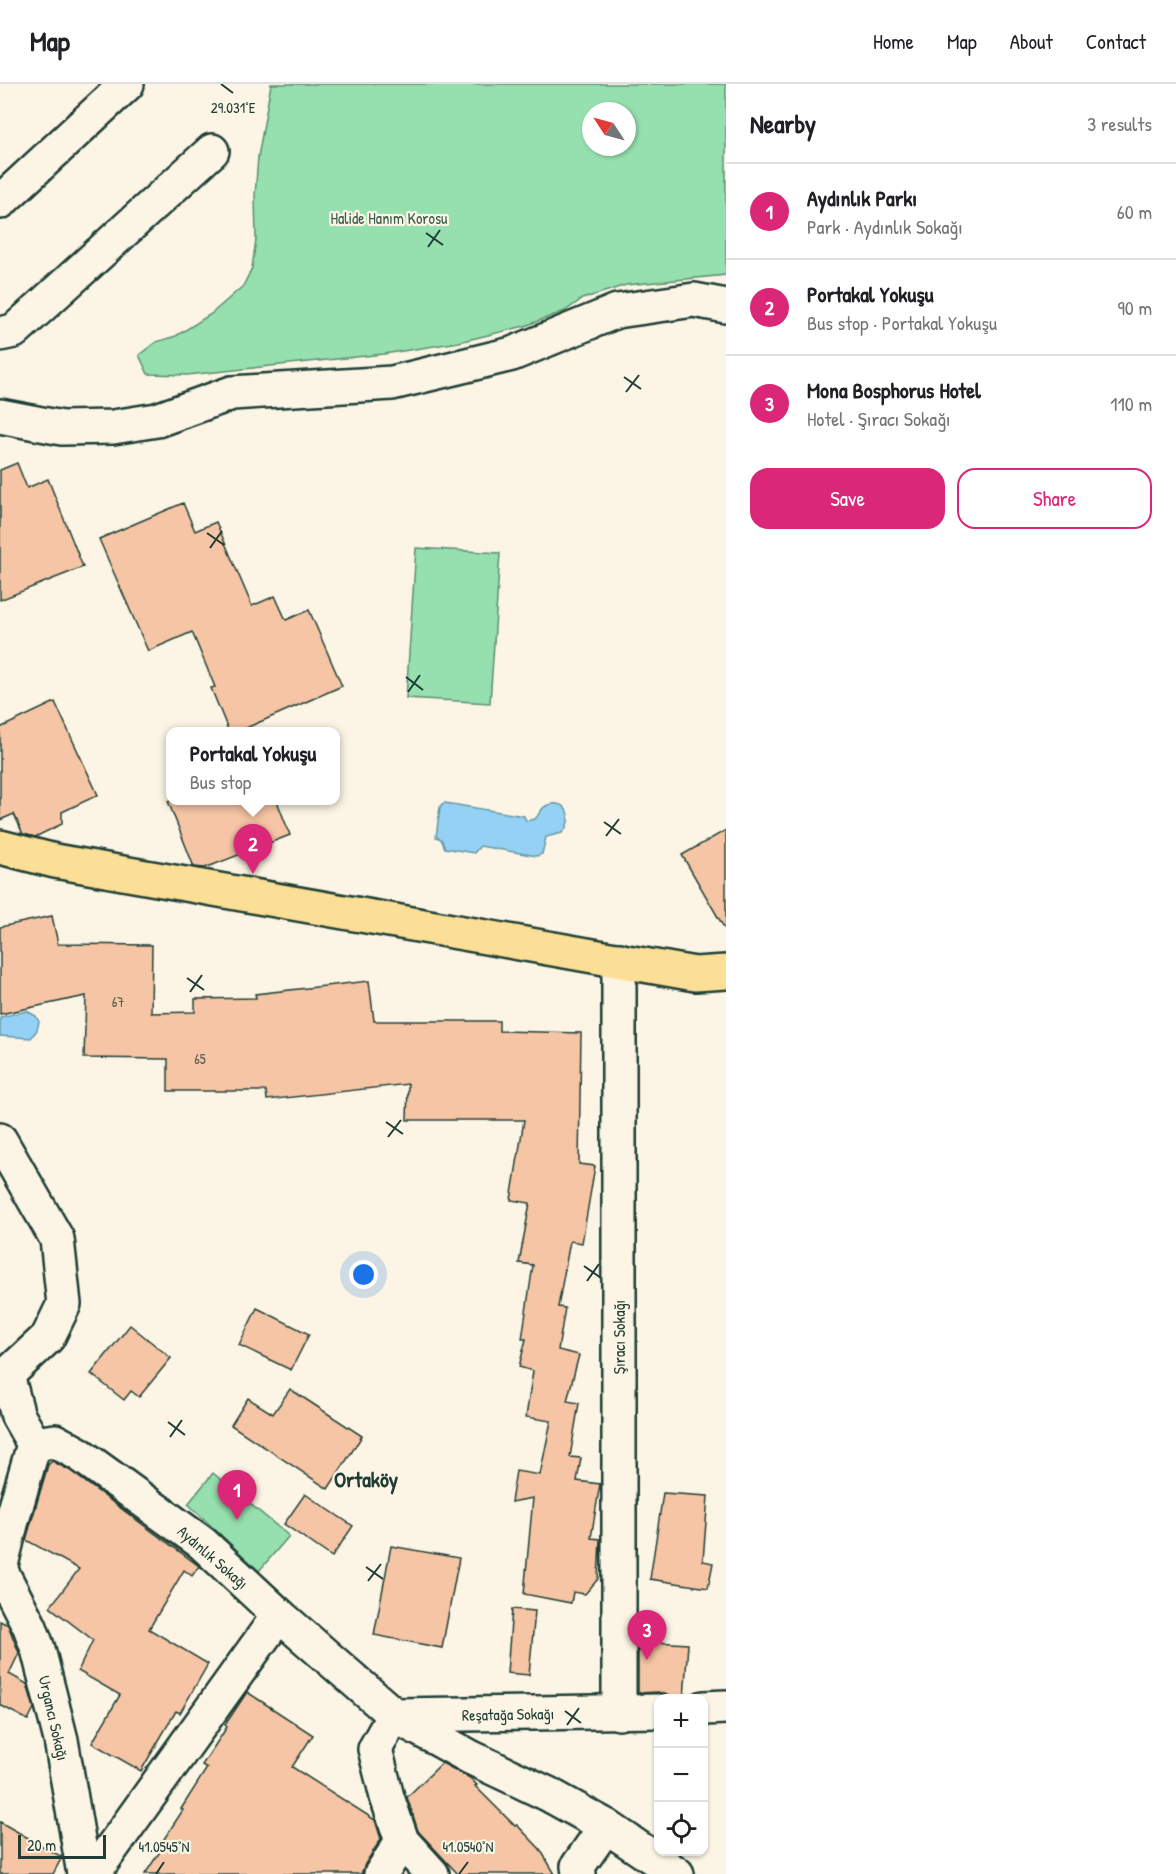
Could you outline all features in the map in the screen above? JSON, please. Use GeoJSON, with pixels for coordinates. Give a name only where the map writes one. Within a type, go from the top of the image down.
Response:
{"type":"FeatureCollection","features":[{"type":"Feature","properties":{"kind":"main road"},"geometry":{"type":"LineString","coordinates":[[0,847],[55,861],[695,974],[726,972]]}},
{"type":"Feature","properties":{"kind":"street"},"geometry":{"type":"LineString","coordinates":[[0,202],[127,84]]}},
{"type":"Feature","properties":{"kind":"street"},"geometry":{"type":"LineString","coordinates":[[0,334],[14,331],[212,151]]}},
{"type":"Feature","properties":{"kind":"street"},"geometry":{"type":"LineString","coordinates":[[0,416],[62,428],[113,427],[157,420],[232,393],[392,383],[512,354],[617,310],[694,300],[726,306]]}},
{"type":"Feature","properties":{"kind":"street","name":"Şıracı Sokağı"},"geometry":{"type":"LineString","coordinates":[[620,960],[620,1713]]}},
{"type":"Feature","properties":{"kind":"street"},"geometry":{"type":"LineString","coordinates":[[0,1140],[57,1239],[64,1304],[48,1337],[7,1375],[18,1416],[34,1444],[0,1569]]}},
{"type":"Feature","properties":{"kind":"street","name":"Aydınlık Sokağı"},"geometry":{"type":"LineString","coordinates":[[34,1444],[55,1441],[79,1454],[202,1543],[279,1615],[394,1715],[470,1757],[548,1794],[606,1826],[677,1874]]}},
{"type":"Feature","properties":{"kind":"street","name":"Urgancı Sokağı"},"geometry":{"type":"LineString","coordinates":[[0,1569],[30,1627],[38,1649],[61,1740],[84,1874]]}},
{"type":"Feature","properties":{"kind":"street"},"geometry":{"type":"LineString","coordinates":[[93,1874],[279,1615]]}},
{"type":"Feature","properties":{"kind":"street"},"geometry":{"type":"LineString","coordinates":[[708,1708],[726,1707]]}},
{"type":"Feature","properties":{"kind":"street","name":"Reşatağa Sokağı"},"geometry":{"type":"LineString","coordinates":[[394,1715],[654,1711]]}},
{"type":"Feature","properties":{"kind":"street"},"geometry":{"type":"LineString","coordinates":[[394,1715],[375,1749],[387,1797],[402,1841],[432,1874]]}},
{"type":"Feature","properties":{"kind":"street"},"geometry":{"type":"LineString","coordinates":[[579,1874],[578,1866],[606,1826]]}},
{"type":"Feature","properties":{"kind":"street"},"geometry":{"type":"LineString","coordinates":[[381,1874],[402,1841]]}},
{"type":"Feature","properties":{"kind":"green space","name":"Halide Hanım Korosu"},"geometry":{"type":"Polygon","coordinates":[[[271,84],[726,84],[726,275],[626,285],[582,299],[565,311],[525,326],[459,342],[384,354],[187,375],[148,374],[139,355],[156,342],[176,336],[211,314],[243,286],[252,268],[256,239],[255,196],[258,157],[271,84]]]}},
{"type":"Feature","properties":{"kind":"green space"},"geometry":{"type":"Polygon","coordinates":[[[416,548],[500,553],[490,703],[406,698],[416,548]]]}},
{"type":"Feature","properties":{"kind":"green space"},"geometry":{"type":"Polygon","coordinates":[[[213,1473],[289,1536],[259,1571],[188,1504],[213,1473]]]}},
{"type":"Feature","properties":{"kind":"water"},"geometry":{"type":"Polygon","coordinates":[[[445,803],[524,816],[526,821],[535,819],[544,807],[555,804],[564,807],[568,822],[562,833],[546,837],[542,854],[537,856],[480,846],[474,853],[445,848],[441,839],[436,837],[440,807],[445,803]]]}},
{"type":"Feature","properties":{"kind":"water"},"geometry":{"type":"Polygon","coordinates":[[[27,1011],[36,1016],[39,1022],[31,1038],[0,1036],[0,1017],[27,1011]]]}},
{"type":"Feature","properties":{"kind":"building"},"geometry":{"type":"Polygon","coordinates":[[[17,463],[27,488],[48,479],[83,567],[0,600],[0,470],[17,463]]]}},
{"type":"Feature","properties":{"kind":"building"},"geometry":{"type":"Polygon","coordinates":[[[183,503],[195,531],[216,522],[252,606],[275,596],[286,620],[309,610],[342,686],[248,727],[227,727],[211,688],[215,687],[192,632],[148,651],[99,539],[183,503]]]}},
{"type":"Feature","properties":{"kind":"building"},"geometry":{"type":"Polygon","coordinates":[[[55,702],[98,795],[62,812],[62,824],[35,837],[23,834],[14,814],[0,820],[0,728],[55,702]]]}},
{"type":"Feature","properties":{"kind":"building"},"geometry":{"type":"Polygon","coordinates":[[[170,805],[279,805],[290,835],[205,868],[194,867],[170,805]]]}},
{"type":"Feature","properties":{"kind":"building"},"geometry":{"type":"Polygon","coordinates":[[[726,830],[726,931],[682,855],[726,830]]]}},
{"type":"Feature","properties":{"kind":"building"},"geometry":{"type":"Polygon","coordinates":[[[52,916],[58,944],[152,945],[151,1013],[195,1012],[195,999],[256,998],[255,994],[369,981],[374,1021],[499,1021],[499,1031],[581,1033],[579,1164],[595,1166],[582,1243],[570,1241],[558,1307],[565,1308],[558,1350],[579,1355],[567,1401],[579,1403],[570,1457],[581,1458],[577,1481],[600,1484],[591,1538],[600,1539],[598,1579],[585,1594],[573,1592],[571,1603],[524,1594],[533,1498],[511,1502],[516,1471],[540,1475],[551,1421],[526,1417],[533,1371],[519,1367],[526,1339],[522,1339],[533,1265],[519,1263],[530,1203],[511,1200],[524,1120],[407,1120],[408,1084],[267,1100],[266,1091],[168,1091],[168,1059],[84,1058],[86,996],[0,1014],[0,927],[52,916]]]}},
{"type":"Feature","properties":{"kind":"building"},"geometry":{"type":"Polygon","coordinates":[[[257,1308],[309,1334],[291,1370],[239,1345],[257,1308]]]}},
{"type":"Feature","properties":{"kind":"building"},"geometry":{"type":"Polygon","coordinates":[[[130,1325],[171,1358],[139,1397],[131,1391],[124,1400],[91,1374],[130,1325]]]}},
{"type":"Feature","properties":{"kind":"building"},"geometry":{"type":"Polygon","coordinates":[[[290,1389],[362,1436],[328,1489],[231,1425],[248,1398],[273,1414],[290,1389]]]}},
{"type":"Feature","properties":{"kind":"building"},"geometry":{"type":"Polygon","coordinates":[[[52,1461],[69,1470],[199,1566],[192,1576],[184,1570],[149,1629],[208,1664],[180,1713],[176,1711],[141,1771],[92,1743],[120,1695],[78,1671],[93,1640],[50,1607],[79,1569],[26,1540],[48,1465],[52,1461]]]}},
{"type":"Feature","properties":{"kind":"building"},"geometry":{"type":"Polygon","coordinates":[[[663,1493],[708,1496],[703,1561],[713,1563],[708,1588],[650,1579],[663,1493]]]}},
{"type":"Feature","properties":{"kind":"building"},"geometry":{"type":"Polygon","coordinates":[[[305,1494],[353,1526],[332,1557],[284,1524],[305,1494]]]}},
{"type":"Feature","properties":{"kind":"building"},"geometry":{"type":"Polygon","coordinates":[[[391,1546],[459,1558],[442,1648],[374,1635],[391,1546]]]}},
{"type":"Feature","properties":{"kind":"building"},"geometry":{"type":"Polygon","coordinates":[[[512,1609],[535,1611],[529,1675],[507,1673],[512,1609]]]}},
{"type":"Feature","properties":{"kind":"building"},"geometry":{"type":"Polygon","coordinates":[[[0,1621],[8,1625],[19,1653],[9,1674],[27,1684],[34,1708],[28,1720],[0,1705],[0,1621]]]}},
{"type":"Feature","properties":{"kind":"building"},"geometry":{"type":"Polygon","coordinates":[[[638,1641],[688,1644],[684,1694],[638,1693],[638,1641]]]}},
{"type":"Feature","properties":{"kind":"building"},"geometry":{"type":"Polygon","coordinates":[[[247,1692],[313,1735],[292,1767],[375,1820],[381,1839],[361,1874],[145,1874],[163,1847],[160,1845],[207,1768],[202,1765],[247,1692]]]}},
{"type":"Feature","properties":{"kind":"building"},"geometry":{"type":"Polygon","coordinates":[[[442,1763],[470,1778],[477,1785],[475,1786],[540,1849],[555,1874],[458,1874],[418,1831],[407,1797],[442,1763]]]}},
{"type":"Feature","properties":{"kind":"building"},"geometry":{"type":"Polygon","coordinates":[[[0,1822],[62,1857],[53,1874],[0,1874],[0,1822]]]}},
{"type":"Feature","properties":{"kind":"place","name":"Portakal Yokuşu"},"geometry":{"type":"Point","coordinates":[253,874]}},
{"type":"Feature","properties":{"kind":"place","name":"Aydınlık Parkı"},"geometry":{"type":"Point","coordinates":[237,1520]}},
{"type":"Feature","properties":{"kind":"place","name":"Mona Bosphorus Hotel"},"geometry":{"type":"Point","coordinates":[647,1660]}},
{"type":"Feature","properties":{"kind":"district","name":"Ortaköy"},"geometry":{"type":"Point","coordinates":[366,1479]}}]}
